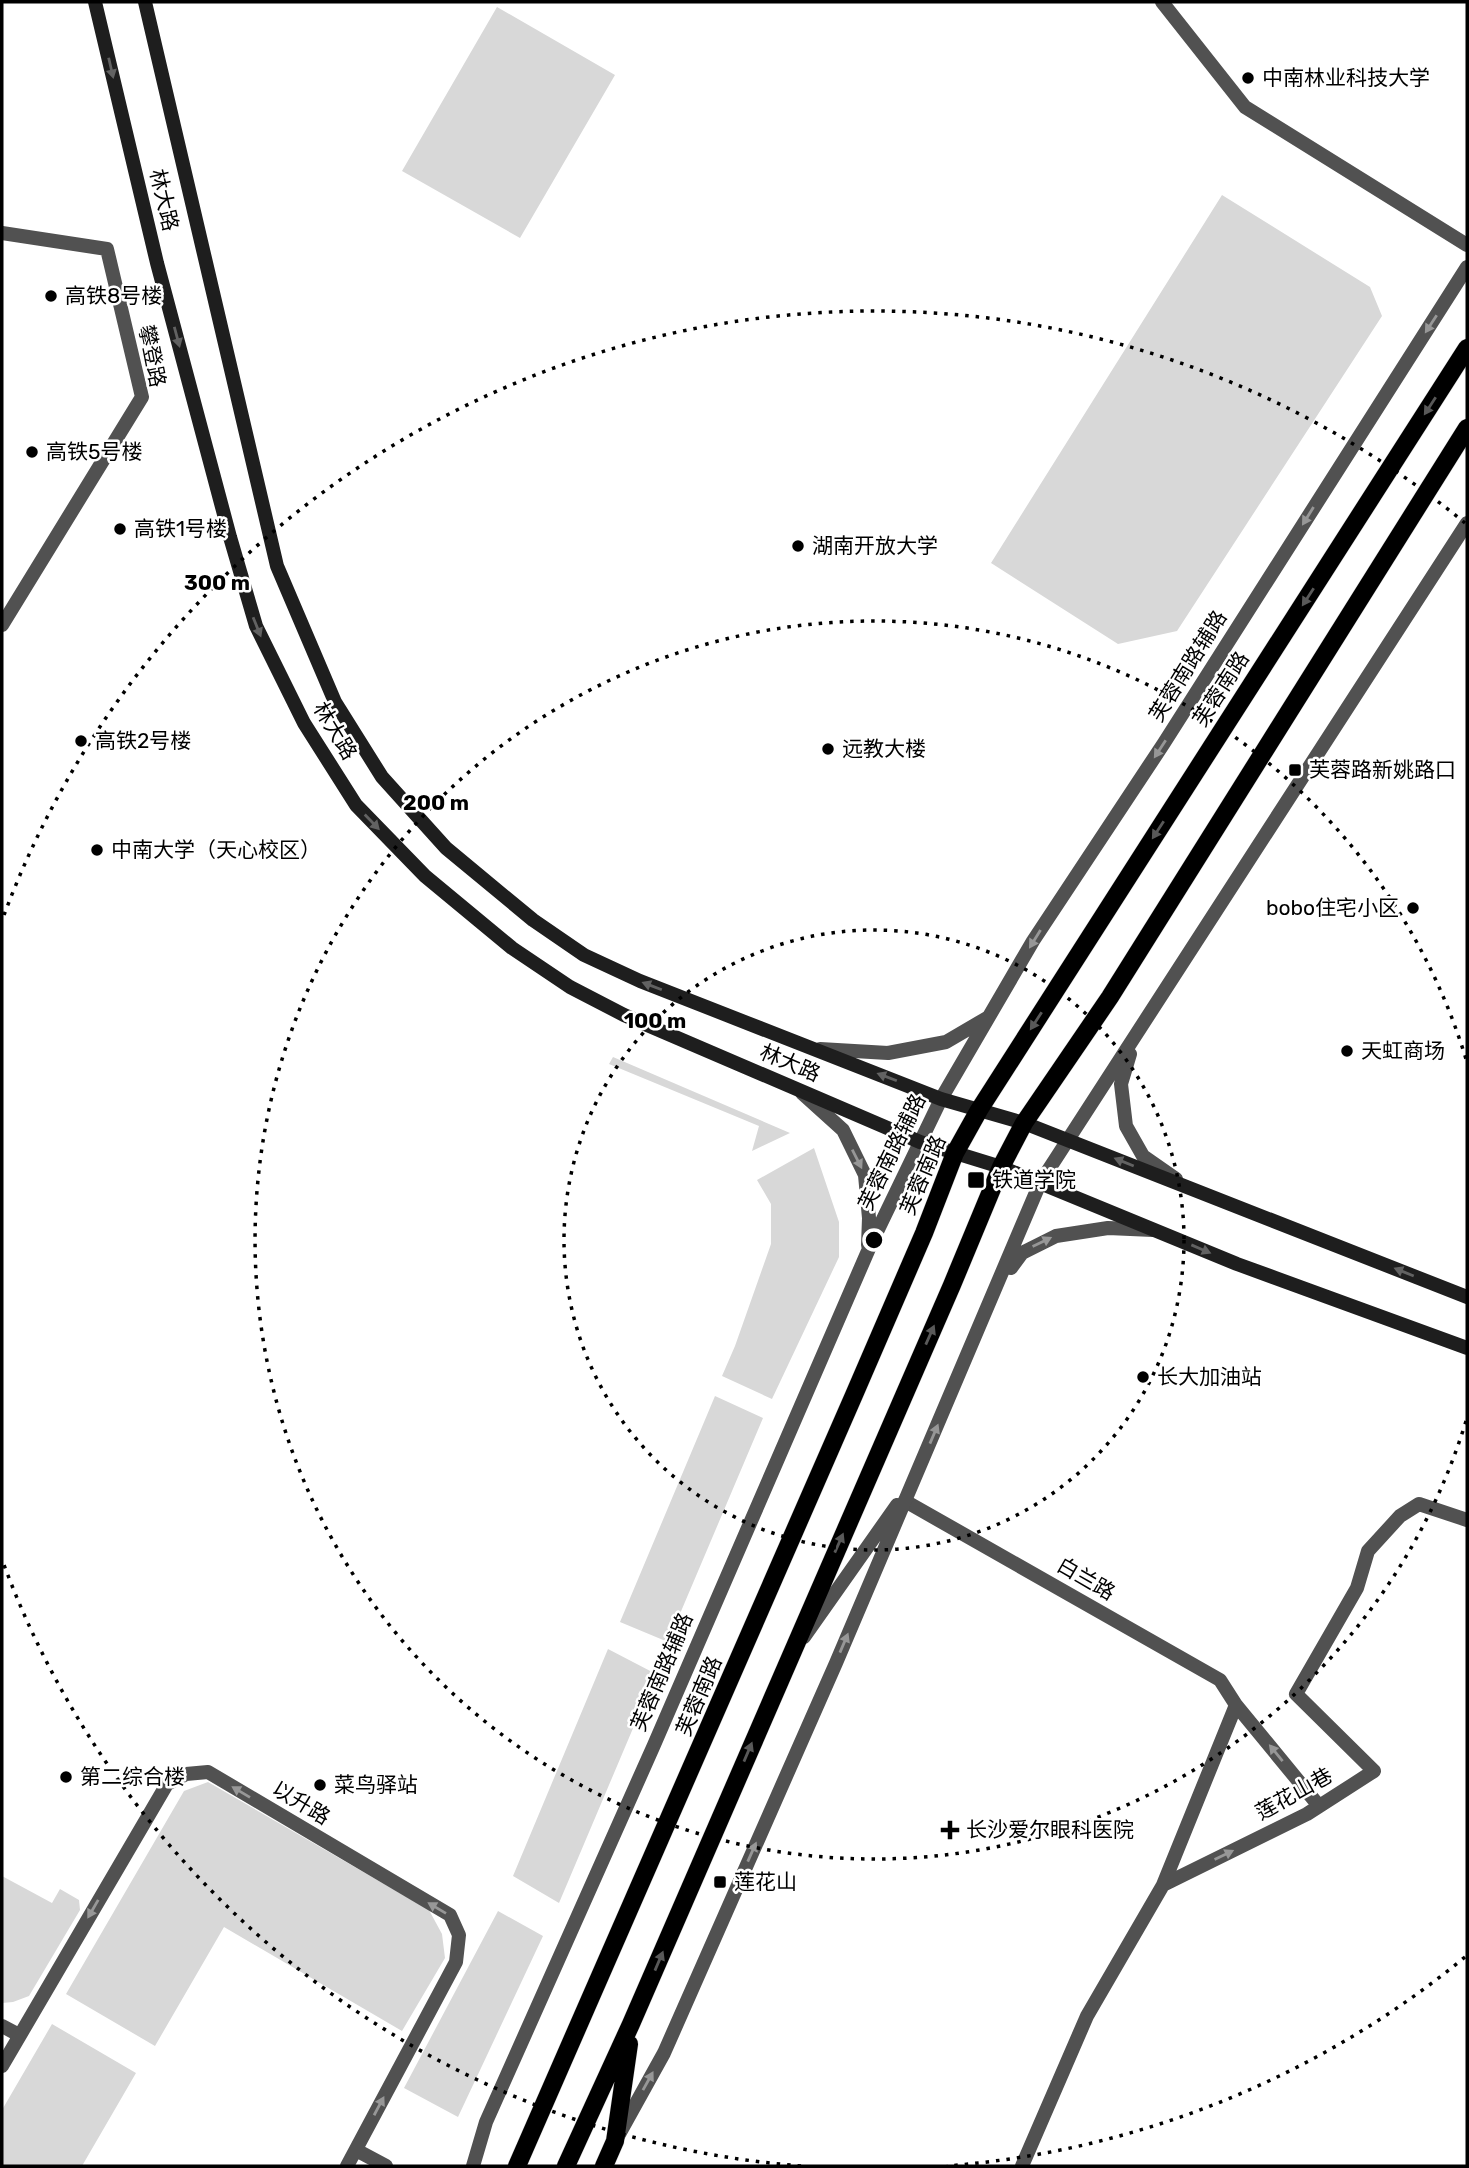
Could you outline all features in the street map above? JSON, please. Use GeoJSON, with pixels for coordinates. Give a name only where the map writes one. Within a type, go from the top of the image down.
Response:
{"type":"FeatureCollection","features":[{"type":"Feature","properties":{"kind":"main road","name":"林大路"},"geometry":{"type":"LineString","coordinates":[[95,2],[157,263],[256,626],[303,723],[356,805],[425,876],[512,948],[570,987],[624,1015],[920,1142],[1001,1167],[1237,1264],[1467,1348]]}},
{"type":"Feature","properties":{"kind":"main road"},"geometry":{"type":"LineString","coordinates":[[145,2],[277,566],[335,702],[382,777],[446,848],[533,920],[584,955],[640,981],[941,1099],[1068,1139],[1467,1297]]}},
{"type":"Feature","properties":{"kind":"main road","name":"芙蓉南路"},"geometry":{"type":"LineString","coordinates":[[517,2166],[860,1382],[955,1153],[979,1110],[1467,348]]}},
{"type":"Feature","properties":{"kind":"main road"},"geometry":{"type":"LineString","coordinates":[[566,2166],[631,2024],[1001,1167],[1024,1123],[1110,997],[1467,428]]}},
{"type":"Feature","properties":{"kind":"main road"},"geometry":{"type":"LineString","coordinates":[[604,2166],[615,2141],[631,2024]]}},
{"type":"Feature","properties":{"kind":"main road"},"geometry":{"type":"LineString","coordinates":[[503,2166],[529,2139]]}},
{"type":"Feature","properties":{"kind":"street"},"geometry":{"type":"LineString","coordinates":[[1162,2],[1245,107],[1467,245]]}},
{"type":"Feature","properties":{"kind":"street","name":"攀登路"},"geometry":{"type":"LineString","coordinates":[[2,233],[107,249],[142,397],[2,625]]}},
{"type":"Feature","properties":{"kind":"street","name":"芙蓉南路辅路"},"geometry":{"type":"LineString","coordinates":[[473,2166],[486,2122],[643,1770],[867,1252],[941,1099],[1033,941],[1171,732],[1467,267]]}},
{"type":"Feature","properties":{"kind":"street"},"geometry":{"type":"LineString","coordinates":[[615,2141],[664,2053],[1041,1183],[1467,523]]}},
{"type":"Feature","properties":{"kind":"street"},"geometry":{"type":"LineString","coordinates":[[814,1049],[888,1053],[911,1049],[946,1042],[989,1017]]}},
{"type":"Feature","properties":{"kind":"street"},"geometry":{"type":"LineString","coordinates":[[1135,1038],[1121,1084],[1126,1126],[1143,1156],[1185,1186]]}},
{"type":"Feature","properties":{"kind":"street"},"geometry":{"type":"LineString","coordinates":[[798,1090],[843,1130],[865,1175],[869,1218],[867,1252]]}},
{"type":"Feature","properties":{"kind":"street"},"geometry":{"type":"LineString","coordinates":[[996,1290],[1022,1253],[1056,1236],[1108,1228],[1156,1230]]}},
{"type":"Feature","properties":{"kind":"street"},"geometry":{"type":"LineString","coordinates":[[788,1662],[915,1478]]}},
{"type":"Feature","properties":{"kind":"street","name":"白兰路"},"geometry":{"type":"LineString","coordinates":[[905,1501],[1220,1680],[1236,1705],[1319,1806]]}},
{"type":"Feature","properties":{"kind":"street","name":"莲花山巷"},"geometry":{"type":"LineString","coordinates":[[1163,1885],[1319,1806],[1374,1771],[1296,1694],[1357,1588],[1368,1551],[1400,1516],[1419,1504],[1467,1520]]}},
{"type":"Feature","properties":{"kind":"street"},"geometry":{"type":"LineString","coordinates":[[1022,2166],[1087,2016],[1163,1885],[1236,1705]]}},
{"type":"Feature","properties":{"kind":"street","name":"以升路"},"geometry":{"type":"LineString","coordinates":[[2,2066],[167,1784],[186,1774],[208,1772],[450,1915],[459,1935],[456,1962],[347,2166]]}},
{"type":"Feature","properties":{"kind":"street"},"geometry":{"type":"LineString","coordinates":[[2,2026],[19,2035]]}},
{"type":"Feature","properties":{"kind":"street"},"geometry":{"type":"LineString","coordinates":[[356,2150],[386,2166]]}},
{"type":"Feature","properties":{"kind":"shaded area"},"geometry":{"type":"Polygon","coordinates":[[[497,7],[615,75],[520,238],[402,171],[497,7]]]}},
{"type":"Feature","properties":{"kind":"shaded area"},"geometry":{"type":"Polygon","coordinates":[[[1222,195],[1370,287],[1382,316],[1177,631],[1118,644],[991,563],[1222,195]]]}},
{"type":"Feature","properties":{"kind":"shaded area"},"geometry":{"type":"Polygon","coordinates":[[[613,1057],[790,1133],[752,1151],[759,1126],[609,1064],[613,1057]]]}},
{"type":"Feature","properties":{"kind":"shaded area"},"geometry":{"type":"Polygon","coordinates":[[[814,1148],[839,1222],[839,1257],[772,1399],[722,1376],[771,1244],[771,1204],[757,1180],[814,1148]]]}},
{"type":"Feature","properties":{"kind":"shaded area"},"geometry":{"type":"Polygon","coordinates":[[[715,1396],[763,1418],[668,1642],[620,1622],[715,1396]]]}},
{"type":"Feature","properties":{"kind":"shaded area"},"geometry":{"type":"Polygon","coordinates":[[[608,1649],[656,1674],[559,1903],[513,1876],[608,1649]]]}},
{"type":"Feature","properties":{"kind":"shaded area"},"geometry":{"type":"Polygon","coordinates":[[[208,1782],[429,1910],[442,1934],[445,1958],[402,2031],[224,1927],[155,2046],[66,1994],[184,1791],[208,1782]]]}},
{"type":"Feature","properties":{"kind":"shaded area"},"geometry":{"type":"Polygon","coordinates":[[[2,1876],[52,1903],[60,1889],[79,1900],[80,1910],[29,1996],[2,2003],[2,1876]]]}},
{"type":"Feature","properties":{"kind":"shaded area"},"geometry":{"type":"Polygon","coordinates":[[[498,1911],[543,1936],[458,2117],[404,2088],[498,1911]]]}},
{"type":"Feature","properties":{"kind":"shaded area"},"geometry":{"type":"Polygon","coordinates":[[[52,2024],[136,2073],[82,2166],[2,2166],[2,2110],[52,2024]]]}},
{"type":"Feature","properties":{"kind":"place","name":"中南林业科技大学"},"geometry":{"type":"Point","coordinates":[1248,78]}},
{"type":"Feature","properties":{"kind":"place","name":"高铁8号楼"},"geometry":{"type":"Point","coordinates":[51,296]}},
{"type":"Feature","properties":{"kind":"place","name":"高铁5号楼"},"geometry":{"type":"Point","coordinates":[32,452]}},
{"type":"Feature","properties":{"kind":"place","name":"高铁1号楼"},"geometry":{"type":"Point","coordinates":[120,529]}},
{"type":"Feature","properties":{"kind":"place","name":"湖南开放大学"},"geometry":{"type":"Point","coordinates":[798,546]}},
{"type":"Feature","properties":{"kind":"place","name":"高铁2号楼"},"geometry":{"type":"Point","coordinates":[81,741]}},
{"type":"Feature","properties":{"kind":"place","name":"远教大楼"},"geometry":{"type":"Point","coordinates":[828,749]}},
{"type":"Feature","properties":{"kind":"place","name":"芙蓉路新姚路口"},"geometry":{"type":"Point","coordinates":[1295,770]}},
{"type":"Feature","properties":{"kind":"place","name":"中南大学（天心校区）"},"geometry":{"type":"Point","coordinates":[97,850]}},
{"type":"Feature","properties":{"kind":"place","name":"bobo住宅小区"},"geometry":{"type":"Point","coordinates":[1413,908]}},
{"type":"Feature","properties":{"kind":"place","name":"天虹商场"},"geometry":{"type":"Point","coordinates":[1347,1051]}},
{"type":"Feature","properties":{"kind":"place","name":"铁道学院"},"geometry":{"type":"Point","coordinates":[976,1180]}},
{"type":"Feature","properties":{"kind":"place","name":"长大加油站"},"geometry":{"type":"Point","coordinates":[1143,1377]}},
{"type":"Feature","properties":{"kind":"place","name":"第二综合楼"},"geometry":{"type":"Point","coordinates":[66,1777]}},
{"type":"Feature","properties":{"kind":"place","name":"菜鸟驿站"},"geometry":{"type":"Point","coordinates":[320,1785]}},
{"type":"Feature","properties":{"kind":"place","name":"长沙爱尔眼科医院"},"geometry":{"type":"Point","coordinates":[950,1830]}},
{"type":"Feature","properties":{"kind":"place","name":"莲花山"},"geometry":{"type":"Point","coordinates":[720,1882]}}]}
